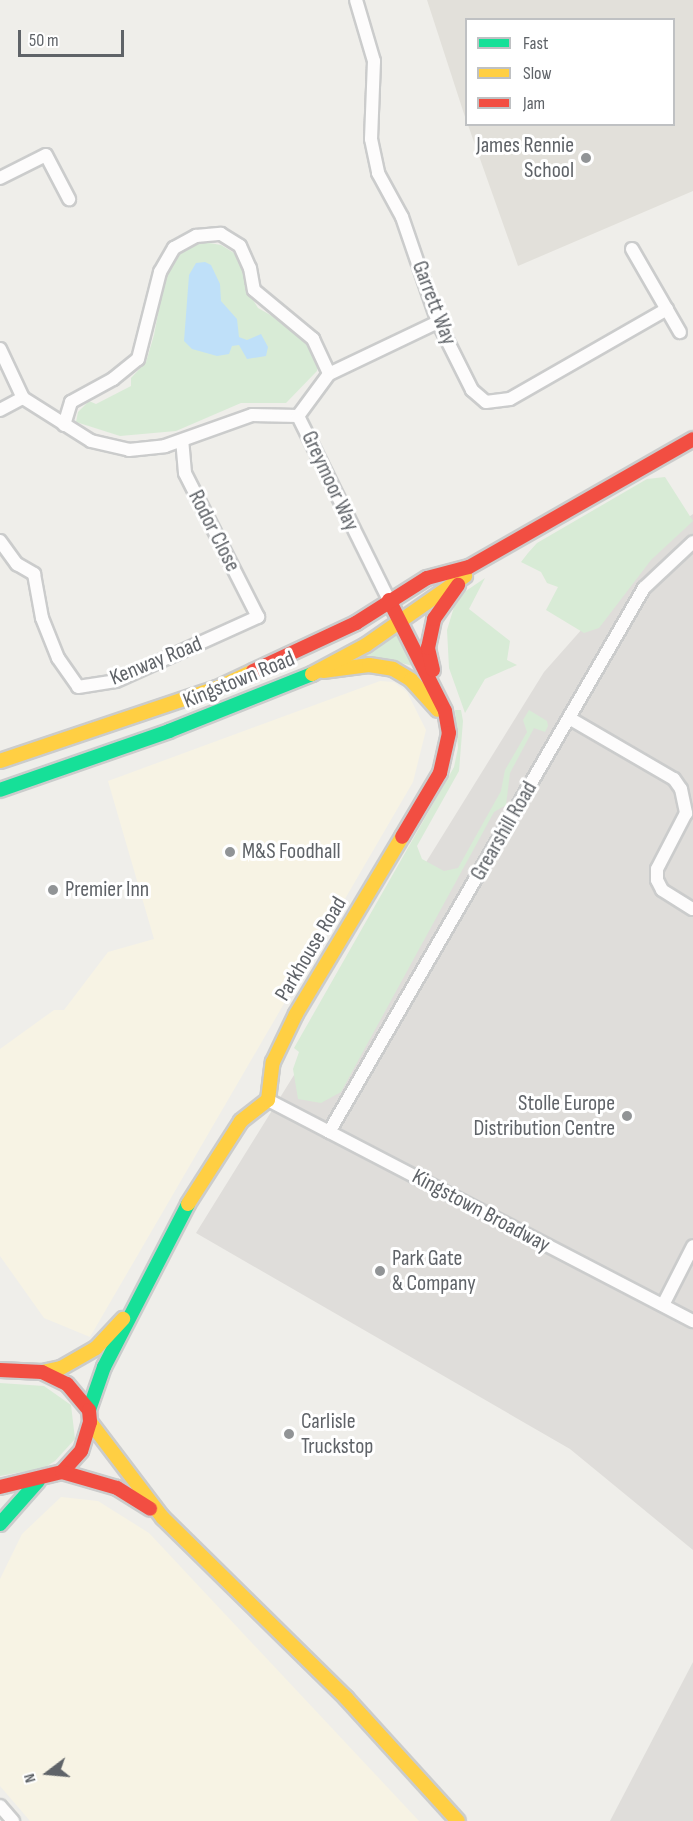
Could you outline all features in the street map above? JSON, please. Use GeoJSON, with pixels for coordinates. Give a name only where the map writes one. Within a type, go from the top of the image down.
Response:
{"type":"FeatureCollection","features":[{"type":"Feature","properties":{"kind":"main road","name":"Kingstown Road"},"geometry":{"type":"LineString","coordinates":[[0,761],[217,688],[356,623],[427,578],[469,567],[693,439]]}},
{"type":"Feature","properties":{"kind":"main road"},"geometry":{"type":"LineString","coordinates":[[436,688],[428,648],[434,619],[469,567]]}},
{"type":"Feature","properties":{"kind":"main road","name":"Kingstown Road"},"geometry":{"type":"LineString","coordinates":[[0,790],[169,731],[314,673],[366,645],[445,588],[461,582]]}},
{"type":"Feature","properties":{"kind":"main road","name":"Parkhouse Road"},"geometry":{"type":"LineString","coordinates":[[268,1100],[273,1062],[296,1014],[440,773],[448,733],[436,688],[389,600]]}},
{"type":"Feature","properties":{"kind":"main road"},"geometry":{"type":"LineString","coordinates":[[314,673],[369,665],[393,669],[435,702],[448,733]]}},
{"type":"Feature","properties":{"kind":"main road"},"geometry":{"type":"LineString","coordinates":[[0,1487],[38,1481],[62,1472],[81,1451],[104,1367],[198,1186],[241,1121],[268,1100]]}},
{"type":"Feature","properties":{"kind":"main road"},"geometry":{"type":"LineString","coordinates":[[0,1355],[7,1370],[42,1372],[68,1365],[96,1348],[134,1307]]}},
{"type":"Feature","properties":{"kind":"main road"},"geometry":{"type":"LineString","coordinates":[[42,1372],[67,1384],[164,1518],[346,1698],[458,1821]]}},
{"type":"Feature","properties":{"kind":"main road"},"geometry":{"type":"LineString","coordinates":[[62,1472],[117,1488],[164,1518]]}},
{"type":"Feature","properties":{"kind":"main road"},"geometry":{"type":"LineString","coordinates":[[0,1524],[38,1481]]}},
{"type":"Feature","properties":{"kind":"street","name":"Garrett Way"},"geometry":{"type":"LineString","coordinates":[[356,0],[374,61],[371,139],[378,173],[402,217],[438,322],[472,390],[486,402],[510,399],[667,309]]}},
{"type":"Feature","properties":{"kind":"street"},"geometry":{"type":"LineString","coordinates":[[0,178],[46,154],[69,199]]}},
{"type":"Feature","properties":{"kind":"street"},"geometry":{"type":"LineString","coordinates":[[64,425],[71,402],[113,379],[138,359],[160,272],[174,248],[196,236],[221,234],[240,246],[250,268],[254,290],[313,339],[329,374]]}},
{"type":"Feature","properties":{"kind":"street"},"geometry":{"type":"LineString","coordinates":[[632,249],[680,332]]}},
{"type":"Feature","properties":{"kind":"street"},"geometry":{"type":"LineString","coordinates":[[298,416],[329,374],[438,322]]}},
{"type":"Feature","properties":{"kind":"street"},"geometry":{"type":"LineString","coordinates":[[0,349],[23,398],[0,410]]}},
{"type":"Feature","properties":{"kind":"street","name":"Greymoor Way"},"geometry":{"type":"LineString","coordinates":[[23,398],[91,441],[129,450],[182,441],[252,415],[298,416],[389,600]]}},
{"type":"Feature","properties":{"kind":"street","name":"Rodor Close"},"geometry":{"type":"LineString","coordinates":[[182,441],[185,473],[258,617]]}},
{"type":"Feature","properties":{"kind":"street","name":"Kenway Road"},"geometry":{"type":"LineString","coordinates":[[0,541],[17,564],[34,574],[42,618],[58,658],[78,687],[116,681],[258,617]]}},
{"type":"Feature","properties":{"kind":"street","name":"Grearshill Road"},"geometry":{"type":"LineString","coordinates":[[329,1132],[644,588],[693,542]]}},
{"type":"Feature","properties":{"kind":"street"},"geometry":{"type":"LineString","coordinates":[[569,718],[674,779],[681,789],[686,813],[657,869],[657,880],[662,890],[693,909]]}},
{"type":"Feature","properties":{"kind":"street","name":"Kingstown Broadway"},"geometry":{"type":"LineString","coordinates":[[268,1100],[693,1321]]}},
{"type":"Feature","properties":{"kind":"street"},"geometry":{"type":"LineString","coordinates":[[663,1305],[693,1246]]}},
{"type":"Feature","properties":{"kind":"street"},"geometry":{"type":"LineString","coordinates":[[0,1806],[13,1821]]}},
{"type":"Feature","properties":{"kind":"shaded area","name":"James Rennie School"},"geometry":{"type":"Polygon","coordinates":[[[427,0],[693,0],[693,191],[518,266],[468,126],[675,126],[675,18],[465,18],[465,117],[427,0]]]}},
{"type":"Feature","properties":{"kind":"shaded area"},"geometry":{"type":"Polygon","coordinates":[[[693,514],[693,1550],[570,1449],[196,1233],[544,672],[668,532],[693,514]]]}},
{"type":"Feature","properties":{"kind":"shaded area"},"geometry":{"type":"Polygon","coordinates":[[[380,681],[394,682],[407,692],[426,730],[413,782],[90,1337],[44,1318],[0,1256],[0,1049],[54,1010],[64,1010],[108,952],[154,939],[108,781],[380,681]]]}},
{"type":"Feature","properties":{"kind":"shaded area"},"geometry":{"type":"Polygon","coordinates":[[[61,1497],[98,1501],[149,1533],[419,1821],[30,1821],[0,1786],[0,1579],[22,1534],[61,1497]]]}},
{"type":"Feature","properties":{"kind":"shaded area"},"geometry":{"type":"Polygon","coordinates":[[[693,1662],[693,1821],[610,1821],[693,1662]]]}},
{"type":"Feature","properties":{"kind":"green space"},"geometry":{"type":"Polygon","coordinates":[[[198,241],[221,245],[234,253],[243,265],[248,292],[258,308],[297,330],[318,363],[317,371],[286,403],[241,403],[176,431],[120,436],[76,422],[78,412],[89,401],[96,404],[131,386],[131,378],[146,362],[154,335],[167,265],[180,250],[198,241]]]}},
{"type":"Feature","properties":{"kind":"green space"},"geometry":{"type":"Polygon","coordinates":[[[665,477],[693,521],[651,560],[599,628],[584,633],[546,610],[558,587],[547,583],[541,572],[521,562],[528,553],[537,543],[647,479],[665,477]]]}},
{"type":"Feature","properties":{"kind":"green space"},"geometry":{"type":"Polygon","coordinates":[[[485,578],[469,609],[510,641],[507,660],[517,665],[485,679],[465,713],[449,668],[447,630],[457,597],[485,578]]]}},
{"type":"Feature","properties":{"kind":"green space"},"geometry":{"type":"Polygon","coordinates":[[[396,635],[413,666],[378,657],[355,658],[396,635]]]}},
{"type":"Feature","properties":{"kind":"green space"},"geometry":{"type":"Polygon","coordinates":[[[455,710],[461,710],[463,721],[459,771],[417,846],[422,859],[444,871],[458,868],[501,791],[505,770],[527,732],[523,720],[529,710],[547,721],[548,726],[545,732],[534,728],[510,773],[506,805],[494,812],[341,1092],[321,1103],[298,1099],[293,1069],[299,1052],[294,1048],[454,767],[458,748],[455,710]]]}},
{"type":"Feature","properties":{"kind":"green space"},"geometry":{"type":"Polygon","coordinates":[[[0,1383],[44,1386],[71,1405],[75,1439],[55,1461],[44,1468],[0,1476],[0,1383]]]}},
{"type":"Feature","properties":{"kind":"water"},"geometry":{"type":"Polygon","coordinates":[[[205,262],[211,265],[220,284],[221,301],[237,319],[239,337],[247,340],[261,334],[268,347],[266,356],[247,359],[239,345],[232,346],[229,354],[217,356],[192,349],[184,341],[189,275],[196,263],[205,262]]]}},
{"type":"Feature","properties":{"kind":"traffic: fast"},"geometry":{"type":"LineString","coordinates":[[0,790],[169,731],[312,674]]}},
{"type":"Feature","properties":{"kind":"traffic: fast"},"geometry":{"type":"LineString","coordinates":[[89,1410],[104,1367],[188,1204]]}},
{"type":"Feature","properties":{"kind":"traffic: fast"},"geometry":{"type":"LineString","coordinates":[[0,1524],[38,1481]]}},
{"type":"Feature","properties":{"kind":"traffic: slow"},"geometry":{"type":"LineString","coordinates":[[312,674],[366,645],[465,576]]}},
{"type":"Feature","properties":{"kind":"traffic: slow"},"geometry":{"type":"LineString","coordinates":[[323,671],[369,665],[393,669],[411,680],[438,710]]}},
{"type":"Feature","properties":{"kind":"traffic: slow"},"geometry":{"type":"LineString","coordinates":[[0,761],[217,688],[253,671]]}},
{"type":"Feature","properties":{"kind":"traffic: slow"},"geometry":{"type":"LineString","coordinates":[[188,1204],[241,1121],[268,1100],[273,1062],[296,1014],[402,837]]}},
{"type":"Feature","properties":{"kind":"traffic: slow"},"geometry":{"type":"LineString","coordinates":[[42,1372],[61,1368],[96,1348],[123,1319]]}},
{"type":"Feature","properties":{"kind":"traffic: slow"},"geometry":{"type":"LineString","coordinates":[[90,1422],[163,1518],[346,1698],[458,1821]]}},
{"type":"Feature","properties":{"kind":"traffic: jam"},"geometry":{"type":"LineString","coordinates":[[253,671],[356,623],[427,578],[469,567],[693,439]]}},
{"type":"Feature","properties":{"kind":"traffic: jam"},"geometry":{"type":"LineString","coordinates":[[433,670],[428,648],[434,619],[458,585]]}},
{"type":"Feature","properties":{"kind":"traffic: jam"},"geometry":{"type":"LineString","coordinates":[[389,600],[445,711],[449,733],[440,773],[402,837]]}},
{"type":"Feature","properties":{"kind":"traffic: jam"},"geometry":{"type":"LineString","coordinates":[[0,1370],[42,1372],[67,1384],[89,1410],[90,1422],[81,1451],[62,1472],[0,1487]]}},
{"type":"Feature","properties":{"kind":"traffic: jam"},"geometry":{"type":"LineString","coordinates":[[62,1472],[117,1488],[150,1509]]}},
{"type":"Feature","properties":{"kind":"place","name":"James Rennie School"},"geometry":{"type":"Point","coordinates":[586,158]}},
{"type":"Feature","properties":{"kind":"place","name":"M&S Foodhall"},"geometry":{"type":"Point","coordinates":[230,852]}},
{"type":"Feature","properties":{"kind":"place","name":"Premier Inn"},"geometry":{"type":"Point","coordinates":[53,890]}},
{"type":"Feature","properties":{"kind":"place","name":"Stolle Europe Distribution Centre"},"geometry":{"type":"Point","coordinates":[627,1116]}},
{"type":"Feature","properties":{"kind":"place","name":"Park Gate & Company"},"geometry":{"type":"Point","coordinates":[380,1271]}},
{"type":"Feature","properties":{"kind":"place","name":"Carlisle Truckstop"},"geometry":{"type":"Point","coordinates":[289,1434]}}]}
